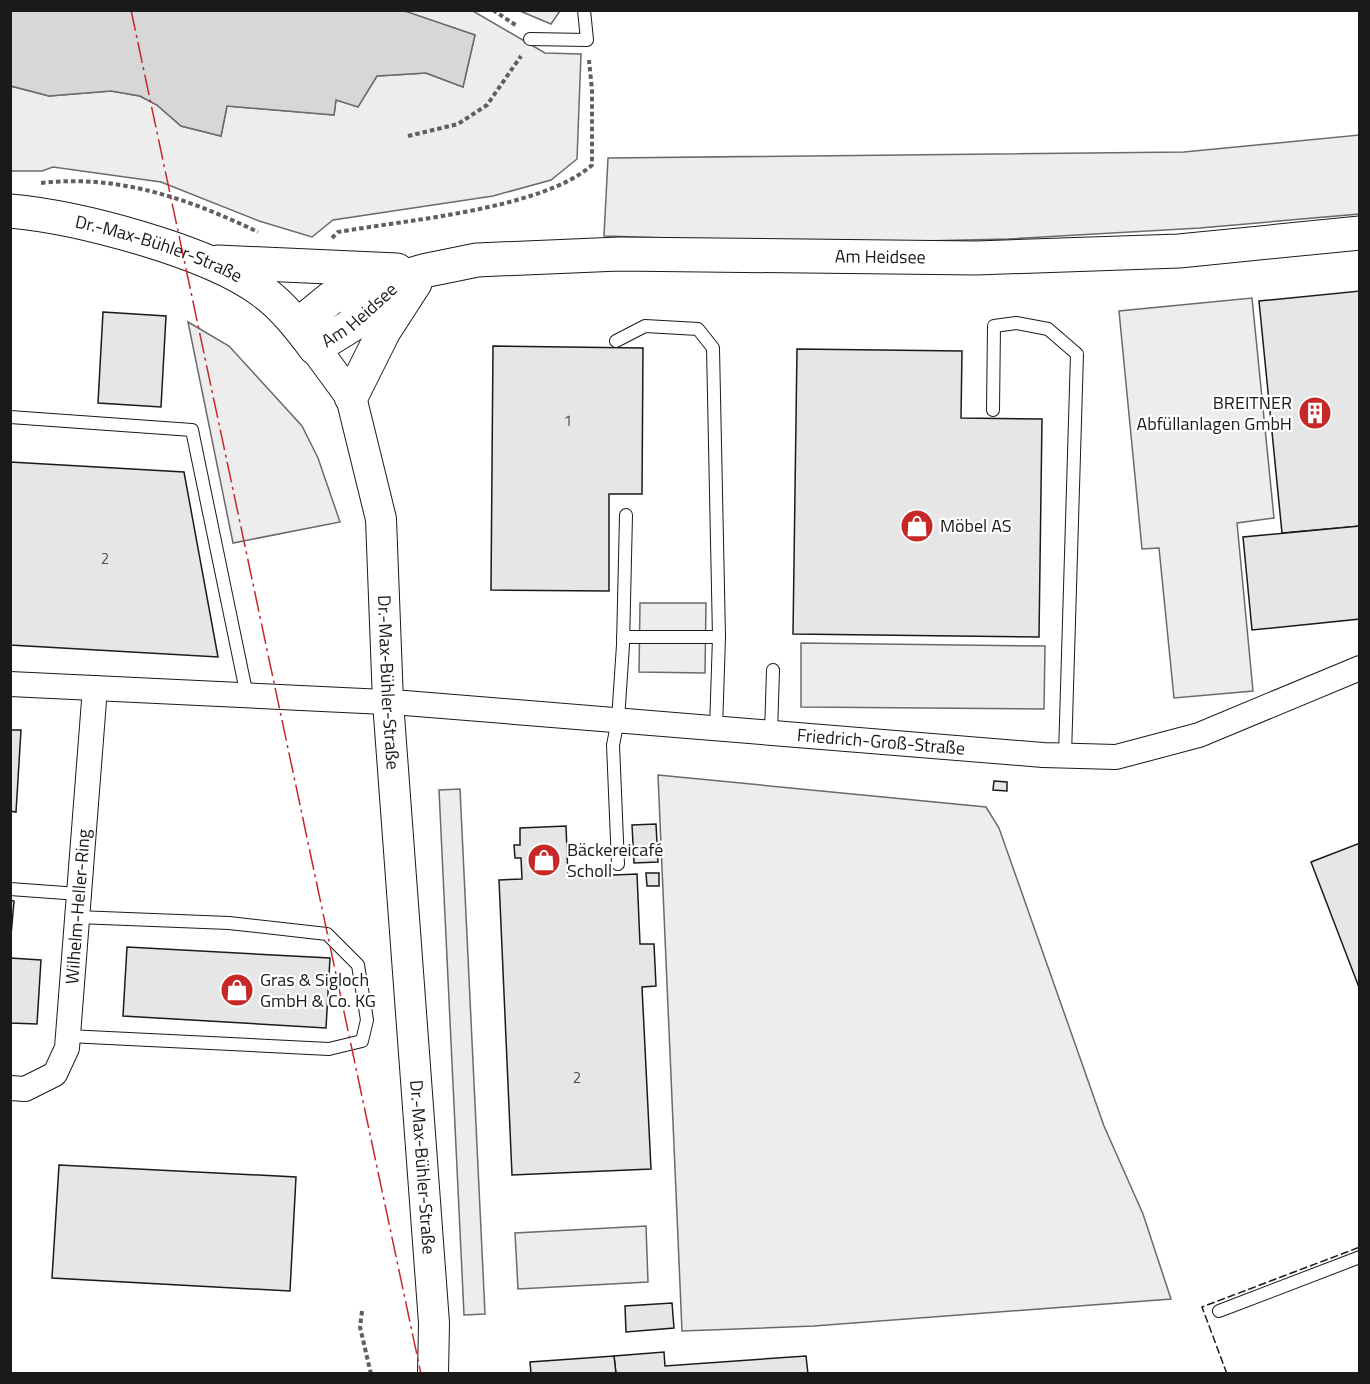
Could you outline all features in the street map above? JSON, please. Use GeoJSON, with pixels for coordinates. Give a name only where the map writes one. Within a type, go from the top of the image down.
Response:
{"type":"FeatureCollection","features":[{"type":"Feature","properties":{"kind":"main road","name":"Dr.-Max-Bühler-Straße"},"geometry":{"type":"LineString","coordinates":[[10,211],[105,228],[207,261],[262,291],[306,337]]}},
{"type":"Feature","properties":{"kind":"main road","name":"Am Heidsee"},"geometry":{"type":"LineString","coordinates":[[306,337],[331,298],[477,260],[573,255],[975,258],[1179,251],[1359,233]]}},
{"type":"Feature","properties":{"kind":"main road"},"geometry":{"type":"LineString","coordinates":[[207,261],[413,275],[351,397]]}},
{"type":"Feature","properties":{"kind":"street","name":"Dr.-Max-Bühler-Straße"},"geometry":{"type":"LineString","coordinates":[[306,337],[351,397],[381,519],[388,702],[433,1312],[433,1374]]}},
{"type":"Feature","properties":{"kind":"street","name":"Friedrich-Groß-Straße"},"geometry":{"type":"LineString","coordinates":[[388,702],[716,729],[1116,757],[1199,735],[1359,668]]}},
{"type":"Feature","properties":{"kind":"street"},"geometry":{"type":"LineString","coordinates":[[10,684],[388,702]]}},
{"type":"Feature","properties":{"kind":"street","name":"Wilhelm-Heller-Ring"},"geometry":{"type":"LineString","coordinates":[[10,1088],[25,1089],[55,1074],[67,1048],[95,688]]}},
{"type":"Feature","properties":{"kind":"lane"},"geometry":{"type":"LineString","coordinates":[[530,39],[587,40],[584,10]]}},
{"type":"Feature","properties":{"kind":"lane"},"geometry":{"type":"LineString","coordinates":[[993,410],[994,326],[1016,323],[1048,328],[1077,354],[1065,755]]}},
{"type":"Feature","properties":{"kind":"lane"},"geometry":{"type":"LineString","coordinates":[[616,341],[645,327],[668,326],[698,329],[713,348],[719,637],[716,729]]}},
{"type":"Feature","properties":{"kind":"lane"},"geometry":{"type":"LineString","coordinates":[[10,417],[192,430],[247,696]]}},
{"type":"Feature","properties":{"kind":"lane"},"geometry":{"type":"LineString","coordinates":[[618,864],[612,745],[618,720],[626,515]]}},
{"type":"Feature","properties":{"kind":"lane"},"geometry":{"type":"LineString","coordinates":[[623,637],[719,637]]}},
{"type":"Feature","properties":{"kind":"lane"},"geometry":{"type":"LineString","coordinates":[[771,733],[773,670]]}},
{"type":"Feature","properties":{"kind":"lane"},"geometry":{"type":"LineString","coordinates":[[10,890],[78,905],[327,934],[358,965],[367,1020],[362,1041],[329,1049],[68,1036]]}},
{"type":"Feature","properties":{"kind":"lane"},"geometry":{"type":"LineString","coordinates":[[1219,1311],[1359,1257]]}},
{"type":"Feature","properties":{"kind":"path"},"geometry":{"type":"LineString","coordinates":[[493,10],[525,31],[530,39]]}},
{"type":"Feature","properties":{"kind":"path"},"geometry":{"type":"LineString","coordinates":[[325,243],[338,232],[513,202],[576,178],[592,165],[592,90],[587,40]]}},
{"type":"Feature","properties":{"kind":"path"},"geometry":{"type":"LineString","coordinates":[[408,136],[458,124],[487,105],[515,67]]}},
{"type":"Feature","properties":{"kind":"path"},"geometry":{"type":"LineString","coordinates":[[35,184],[64,180],[109,182],[162,193],[219,213],[266,236]]}},
{"type":"Feature","properties":{"kind":"path"},"geometry":{"type":"LineString","coordinates":[[362,1311],[360,1327],[371,1374]]}},
{"type":"Feature","properties":{"kind":"shaded area"},"geometry":{"type":"Polygon","coordinates":[[[402,10],[475,35],[463,87],[426,73],[377,76],[358,107],[336,100],[334,115],[227,106],[221,136],[181,126],[157,105],[140,96],[111,91],[49,96],[11,86],[11,11],[402,10]]]}},
{"type":"Feature","properties":{"kind":"shaded area"},"geometry":{"type":"Polygon","coordinates":[[[402,11],[473,11],[545,53],[581,54],[577,159],[551,180],[493,196],[333,220],[312,237],[259,221],[161,182],[53,167],[42,171],[11,171],[10,86],[49,96],[111,91],[140,96],[157,105],[181,126],[221,136],[227,106],[334,115],[336,100],[358,106],[377,76],[426,73],[463,87],[475,35],[402,11]]]}},
{"type":"Feature","properties":{"kind":"shaded area"},"geometry":{"type":"Polygon","coordinates":[[[520,11],[560,11],[551,24],[520,11]]]}},
{"type":"Feature","properties":{"kind":"shaded area"},"geometry":{"type":"Polygon","coordinates":[[[1359,135],[1359,214],[1200,228],[1008,239],[833,243],[604,236],[608,158],[1184,152],[1359,135]]]}},
{"type":"Feature","properties":{"kind":"shaded area"},"geometry":{"type":"Polygon","coordinates":[[[1252,298],[1274,518],[1237,523],[1253,691],[1174,698],[1159,548],[1142,549],[1119,311],[1252,298]]]}},
{"type":"Feature","properties":{"kind":"shaded area"},"geometry":{"type":"Polygon","coordinates":[[[188,322],[229,346],[302,426],[318,458],[340,522],[233,543],[188,322]]]}},
{"type":"Feature","properties":{"kind":"shaded area"},"geometry":{"type":"Polygon","coordinates":[[[640,603],[706,603],[705,673],[639,672],[640,603]]]}},
{"type":"Feature","properties":{"kind":"shaded area"},"geometry":{"type":"Polygon","coordinates":[[[801,643],[1045,646],[1044,709],[801,707],[801,643]]]}},
{"type":"Feature","properties":{"kind":"shaded area"},"geometry":{"type":"Polygon","coordinates":[[[658,775],[986,807],[999,828],[1104,1126],[1143,1214],[1171,1299],[814,1326],[682,1331],[658,775]]]}},
{"type":"Feature","properties":{"kind":"shaded area"},"geometry":{"type":"Polygon","coordinates":[[[460,789],[485,1314],[464,1315],[439,790],[460,789]]]}},
{"type":"Feature","properties":{"kind":"shaded area"},"geometry":{"type":"Polygon","coordinates":[[[646,1226],[648,1282],[518,1289],[515,1233],[646,1226]]]}},
{"type":"Feature","properties":{"kind":"building","name":"BREITNER Abfüllanlagen GmbH"},"geometry":{"type":"Polygon","coordinates":[[[1360,291],[1360,526],[1282,533],[1259,301],[1360,291]]]}},
{"type":"Feature","properties":{"kind":"building"},"geometry":{"type":"Polygon","coordinates":[[[103,312],[166,316],[161,407],[98,403],[103,312]]]}},
{"type":"Feature","properties":{"kind":"building"},"geometry":{"type":"Polygon","coordinates":[[[493,346],[643,348],[642,494],[609,494],[609,591],[491,590],[493,346]]]}},
{"type":"Feature","properties":{"kind":"building","name":"Möbel AS"},"geometry":{"type":"Polygon","coordinates":[[[797,349],[962,351],[961,418],[1042,419],[1039,637],[793,634],[797,349]]]}},
{"type":"Feature","properties":{"kind":"building"},"geometry":{"type":"Polygon","coordinates":[[[10,462],[184,472],[218,657],[10,645],[10,462]]]}},
{"type":"Feature","properties":{"kind":"building"},"geometry":{"type":"Polygon","coordinates":[[[1360,526],[1360,619],[1252,630],[1243,537],[1360,526]]]}},
{"type":"Feature","properties":{"kind":"building"},"geometry":{"type":"Polygon","coordinates":[[[10,730],[21,730],[16,812],[10,811],[10,730]]]}},
{"type":"Feature","properties":{"kind":"building"},"geometry":{"type":"Polygon","coordinates":[[[994,781],[1007,782],[1007,791],[993,790],[994,781]]]}},
{"type":"Feature","properties":{"kind":"building"},"geometry":{"type":"Polygon","coordinates":[[[656,824],[658,862],[634,863],[632,825],[656,824]]]}},
{"type":"Feature","properties":{"kind":"building"},"geometry":{"type":"Polygon","coordinates":[[[566,826],[568,877],[637,874],[640,944],[654,944],[656,986],[642,987],[651,1169],[512,1175],[499,880],[522,879],[521,858],[515,858],[514,845],[520,845],[520,828],[566,826]]]}},
{"type":"Feature","properties":{"kind":"building"},"geometry":{"type":"Polygon","coordinates":[[[1360,843],[1360,990],[1311,862],[1360,843]]]}},
{"type":"Feature","properties":{"kind":"building"},"geometry":{"type":"Polygon","coordinates":[[[646,873],[659,873],[659,886],[647,886],[646,873]]]}},
{"type":"Feature","properties":{"kind":"building"},"geometry":{"type":"Polygon","coordinates":[[[10,900],[14,901],[10,947],[10,900]]]}},
{"type":"Feature","properties":{"kind":"building"},"geometry":{"type":"Polygon","coordinates":[[[127,947],[330,958],[326,1028],[123,1016],[127,947]]]}},
{"type":"Feature","properties":{"kind":"building"},"geometry":{"type":"Polygon","coordinates":[[[10,958],[41,960],[37,1024],[10,1023],[10,958]]]}},
{"type":"Feature","properties":{"kind":"building"},"geometry":{"type":"Polygon","coordinates":[[[59,1165],[296,1177],[290,1291],[52,1278],[59,1165]]]}},
{"type":"Feature","properties":{"kind":"building"},"geometry":{"type":"Polygon","coordinates":[[[672,1303],[674,1328],[626,1332],[625,1306],[672,1303]]]}},
{"type":"Feature","properties":{"kind":"building"},"geometry":{"type":"Polygon","coordinates":[[[664,1352],[665,1366],[806,1356],[808,1374],[616,1374],[614,1356],[664,1352]]]}},
{"type":"Feature","properties":{"kind":"building"},"geometry":{"type":"Polygon","coordinates":[[[614,1356],[616,1374],[531,1374],[530,1362],[614,1356]]]}},
{"type":"Feature","properties":{"kind":"fence"},"geometry":{"type":"LineString","coordinates":[[1227,1374],[1202,1307],[1360,1247]]}},
{"type":"Feature","properties":{"kind":"power"},"geometry":{"type":"LineString","coordinates":[[131,10],[421,1374]]}},
{"type":"Feature","properties":{"kind":"place","name":"BREITNER Abfüllanlagen GmbH"},"geometry":{"type":"Point","coordinates":[1315,413]}},
{"type":"Feature","properties":{"kind":"place","name":"Möbel AS"},"geometry":{"type":"Point","coordinates":[917,526]}},
{"type":"Feature","properties":{"kind":"place","name":"Bäckereicafé Scholl"},"geometry":{"type":"Point","coordinates":[544,860]}},
{"type":"Feature","properties":{"kind":"place","name":"Gras & Sigloch GmbH & Co. KG"},"geometry":{"type":"Point","coordinates":[237,990]}}]}
